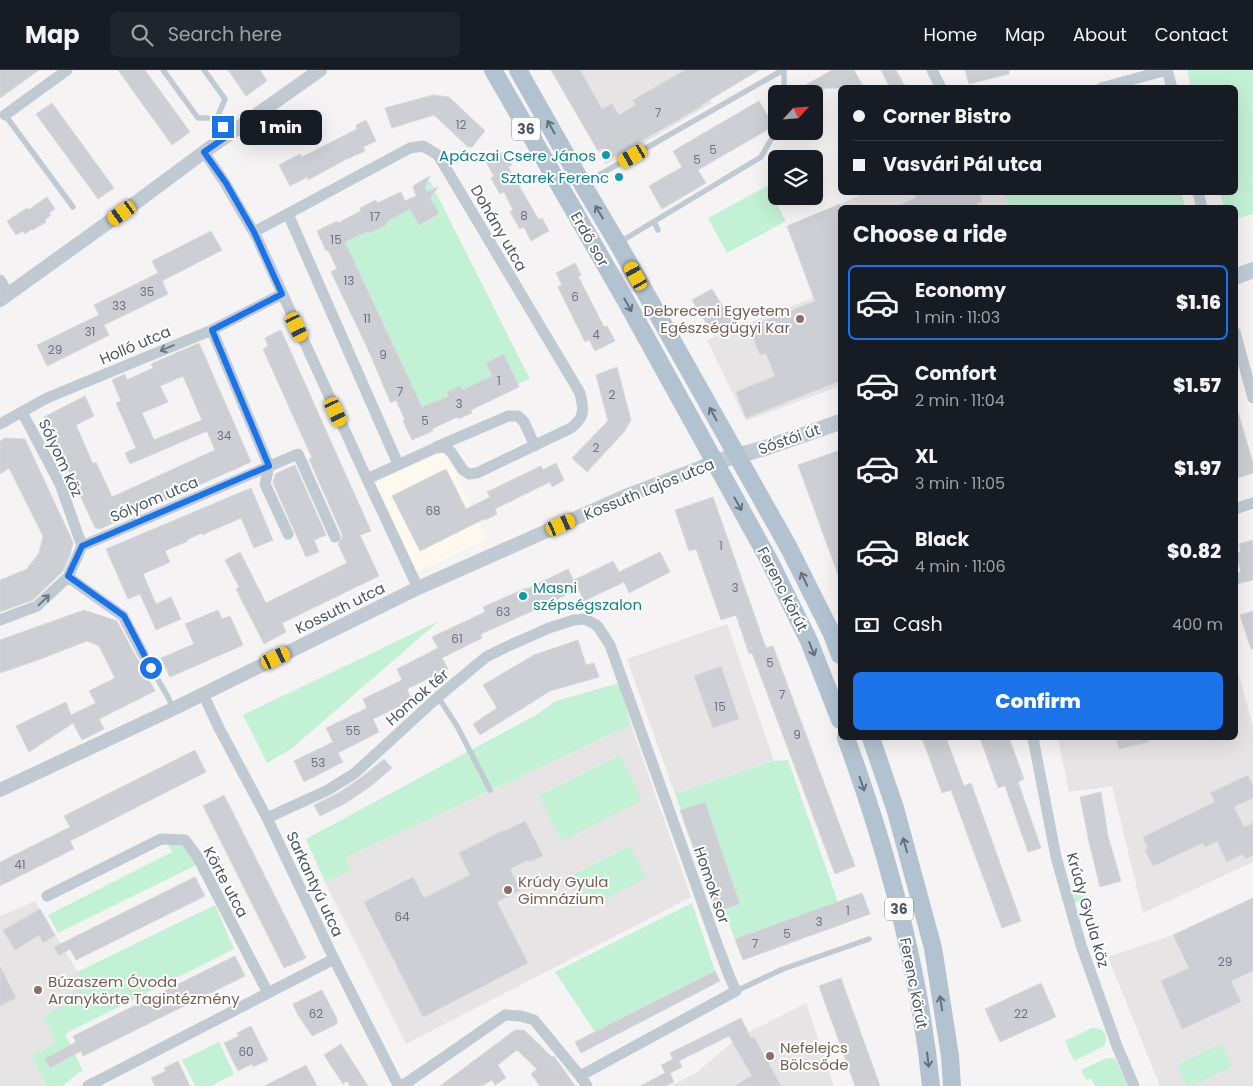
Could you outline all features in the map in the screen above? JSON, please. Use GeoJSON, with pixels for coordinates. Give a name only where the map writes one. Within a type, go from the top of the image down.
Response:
{"type":"FeatureCollection","features":[{"type":"Feature","properties":{"kind":"main road","name":"Erdő sor"},"geometry":{"type":"LineString","coordinates":[[493,70],[626,301],[715,462]]}},
{"type":"Feature","properties":{"kind":"main road","name":"Erdő sor"},"geometry":{"type":"LineString","coordinates":[[518,70],[738,456]]}},
{"type":"Feature","properties":{"kind":"main road"},"geometry":{"type":"LineString","coordinates":[[1238,276],[1253,270]]}},
{"type":"Feature","properties":{"kind":"main road","name":"Sóstói út"},"geometry":{"type":"LineString","coordinates":[[738,456],[838,423]]}},
{"type":"Feature","properties":{"kind":"main road","name":"Kossuth Lajos utca"},"geometry":{"type":"LineString","coordinates":[[715,462],[738,456]]}},
{"type":"Feature","properties":{"kind":"main road","name":"Ferenc körút"},"geometry":{"type":"LineString","coordinates":[[738,456],[789,548],[838,650]]}},
{"type":"Feature","properties":{"kind":"main road","name":"Ferenc körút"},"geometry":{"type":"LineString","coordinates":[[715,462],[769,560],[809,641],[838,715]]}},
{"type":"Feature","properties":{"kind":"main road","name":"Ferenc körút"},"geometry":{"type":"LineString","coordinates":[[847,740],[882,846],[910,953],[921,1008],[931,1086]]}},
{"type":"Feature","properties":{"kind":"main road","name":"Ferenc körút"},"geometry":{"type":"LineString","coordinates":[[872,740],[895,808],[932,948],[950,1056],[952,1086]]}},
{"type":"Feature","properties":{"kind":"street"},"geometry":{"type":"LineString","coordinates":[[4,115],[67,70]]}},
{"type":"Feature","properties":{"kind":"street"},"geometry":{"type":"LineString","coordinates":[[0,280],[4,297],[320,70]]}},
{"type":"Feature","properties":{"kind":"street"},"geometry":{"type":"LineString","coordinates":[[932,70],[940,85]]}},
{"type":"Feature","properties":{"kind":"street"},"geometry":{"type":"LineString","coordinates":[[1112,85],[1167,70],[1171,85]]}},
{"type":"Feature","properties":{"kind":"street","name":"Dohány utca"},"geometry":{"type":"LineString","coordinates":[[254,232],[410,148],[423,146],[438,155],[580,393],[584,409],[580,421],[571,428],[476,473],[469,474],[463,470],[451,452],[445,447],[435,448]]}},
{"type":"Feature","properties":{"kind":"street"},"geometry":{"type":"LineString","coordinates":[[204,152],[226,183],[254,232],[418,588]]}},
{"type":"Feature","properties":{"kind":"street"},"geometry":{"type":"LineString","coordinates":[[288,214],[398,464]]}},
{"type":"Feature","properties":{"kind":"street","name":"Holló utca"},"geometry":{"type":"LineString","coordinates":[[0,424],[47,398],[212,330],[282,294]]}},
{"type":"Feature","properties":{"kind":"street"},"geometry":{"type":"LineString","coordinates":[[212,330],[269,466],[265,484],[288,534]]}},
{"type":"Feature","properties":{"kind":"street"},"geometry":{"type":"LineString","coordinates":[[1238,343],[1253,398]]}},
{"type":"Feature","properties":{"kind":"street","name":"Sólyom köz"},"geometry":{"type":"LineString","coordinates":[[22,412],[60,484],[82,546]]}},
{"type":"Feature","properties":{"kind":"street"},"geometry":{"type":"LineString","coordinates":[[367,479],[508,416],[518,416],[524,422],[535,446]]}},
{"type":"Feature","properties":{"kind":"street","name":"Sólyom utca"},"geometry":{"type":"LineString","coordinates":[[82,546],[298,454],[334,536]]}},
{"type":"Feature","properties":{"kind":"street","name":"Kossuth Lajos utca"},"geometry":{"type":"LineString","coordinates":[[561,525],[628,495],[715,462]]}},
{"type":"Feature","properties":{"kind":"street"},"geometry":{"type":"LineString","coordinates":[[1238,508],[1253,503]]}},
{"type":"Feature","properties":{"kind":"street","name":"Kossuth utca"},"geometry":{"type":"LineString","coordinates":[[0,790],[173,709],[418,588],[561,525]]}},
{"type":"Feature","properties":{"kind":"street"},"geometry":{"type":"LineString","coordinates":[[0,620],[37,606],[68,576],[82,546]]}},
{"type":"Feature","properties":{"kind":"street"},"geometry":{"type":"LineString","coordinates":[[68,576],[124,616],[143,654]]}},
{"type":"Feature","properties":{"kind":"street","name":"Homok tér"},"geometry":{"type":"LineString","coordinates":[[267,818],[328,790],[355,773],[438,697],[486,658],[526,638],[574,620],[584,619],[595,624]]}},
{"type":"Feature","properties":{"kind":"street","name":"Homok sor"},"geometry":{"type":"LineString","coordinates":[[595,624],[600,628],[610,645],[716,941],[736,991]]}},
{"type":"Feature","properties":{"kind":"street","name":"Sarkantyú utca"},"geometry":{"type":"LineString","coordinates":[[203,694],[267,818],[334,959],[397,1083],[401,1086],[505,1015],[521,1016],[534,1020],[587,1086]]}},
{"type":"Feature","properties":{"kind":"street","name":"Krúdy Gyula köz"},"geometry":{"type":"LineString","coordinates":[[1033,740],[1056,857],[1081,945],[1117,1046],[1134,1086]]}},
{"type":"Feature","properties":{"kind":"street","name":"Körte utca"},"geometry":{"type":"LineString","coordinates":[[47,896],[161,839],[185,840],[197,856],[268,993]]}},
{"type":"Feature","properties":{"kind":"street"},"geometry":{"type":"LineString","coordinates":[[88,1086],[334,959]]}},
{"type":"Feature","properties":{"kind":"street"},"geometry":{"type":"LineString","coordinates":[[580,1076],[736,991]]}},
{"type":"Feature","properties":{"kind":"lane"},"geometry":{"type":"LineString","coordinates":[[163,70],[198,118],[216,118],[230,134]]}},
{"type":"Feature","properties":{"kind":"lane"},"geometry":{"type":"LineString","coordinates":[[204,70],[225,99],[216,118]]}},
{"type":"Feature","properties":{"kind":"lane"},"geometry":{"type":"LineString","coordinates":[[583,185],[783,70],[784,85]]}},
{"type":"Feature","properties":{"kind":"lane"},"geometry":{"type":"LineString","coordinates":[[4,115],[73,207]]}},
{"type":"Feature","properties":{"kind":"lane"},"geometry":{"type":"LineString","coordinates":[[618,244],[761,157],[771,140]]}},
{"type":"Feature","properties":{"kind":"lane"},"geometry":{"type":"LineString","coordinates":[[654,222],[658,230]]}},
{"type":"Feature","properties":{"kind":"lane"},"geometry":{"type":"LineString","coordinates":[[143,654],[173,709]]}},
{"type":"Feature","properties":{"kind":"lane"},"geometry":{"type":"LineString","coordinates":[[438,697],[457,726],[490,790]]}},
{"type":"Feature","properties":{"kind":"lane"},"geometry":{"type":"LineString","coordinates":[[736,991],[783,969],[869,940]]}},
{"type":"Feature","properties":{"kind":"shaded area"},"geometry":{"type":"Polygon","coordinates":[[[551,70],[692,70],[712,103],[606,165],[551,70]]]}},
{"type":"Feature","properties":{"kind":"shaded area","name":"Debreceni Egyetem Egészségügyi Kar"},"geometry":{"type":"Polygon","coordinates":[[[861,195],[1005,195],[1009,205],[838,205],[838,387],[746,421],[707,340],[814,297],[787,226],[861,195]]]}},
{"type":"Feature","properties":{"kind":"shaded area"},"geometry":{"type":"Polygon","coordinates":[[[445,451],[487,540],[416,572],[374,483],[445,451]]]}},
{"type":"Feature","properties":{"kind":"shaded area"},"geometry":{"type":"Polygon","coordinates":[[[727,624],[774,761],[675,794],[627,659],[727,624]]]}},
{"type":"Feature","properties":{"kind":"shaded area"},"geometry":{"type":"Polygon","coordinates":[[[1238,671],[1253,727],[1253,862],[1143,913],[1112,786],[1069,792],[1058,740],[1238,740],[1238,671]]]}},
{"type":"Feature","properties":{"kind":"shaded area","name":"Krúdy Gyula Gimnázium"},"geometry":{"type":"Polygon","coordinates":[[[631,725],[691,897],[406,1044],[325,882],[350,870],[345,858],[631,725]]]}},
{"type":"Feature","properties":{"kind":"shaded area"},"geometry":{"type":"Polygon","coordinates":[[[1252,898],[1253,1086],[1160,1086],[1108,957],[1173,935],[1252,898]]]}},
{"type":"Feature","properties":{"kind":"shaded area","name":"Búzaszem Óvoda Aranykörte Tagintézmény"},"geometry":{"type":"Polygon","coordinates":[[[35,901],[82,979],[71,1000],[43,1017],[56,1043],[32,1056],[46,1086],[0,1086],[0,916],[35,901]]]}},
{"type":"Feature","properties":{"kind":"shaded area","name":"Nefelejcs Bölcsőde"},"geometry":{"type":"Polygon","coordinates":[[[806,1003],[834,1086],[670,1086],[696,1073],[736,1039],[806,1003]]]}},
{"type":"Feature","properties":{"kind":"green space"},"geometry":{"type":"Polygon","coordinates":[[[1187,70],[1253,70],[1253,214],[1238,218],[1238,205],[1223,205],[1221,195],[1238,195],[1238,85],[1191,85],[1187,70]]]}},
{"type":"Feature","properties":{"kind":"green space"},"geometry":{"type":"Polygon","coordinates":[[[430,181],[530,379],[518,384],[504,355],[486,363],[492,376],[462,390],[460,387],[447,392],[449,396],[422,407],[344,242],[368,231],[370,233],[410,209],[419,225],[439,215],[425,187],[430,181]]]}},
{"type":"Feature","properties":{"kind":"green space"},"geometry":{"type":"Polygon","coordinates":[[[767,186],[768,205],[777,205],[786,221],[727,253],[708,218],[767,186]]]}},
{"type":"Feature","properties":{"kind":"green space"},"geometry":{"type":"Polygon","coordinates":[[[1005,195],[1182,195],[1184,205],[1009,205],[1005,195]]]}},
{"type":"Feature","properties":{"kind":"green space"},"geometry":{"type":"Polygon","coordinates":[[[439,621],[291,749],[267,763],[243,715],[439,621]]]}},
{"type":"Feature","properties":{"kind":"green space"},"geometry":{"type":"Polygon","coordinates":[[[619,683],[631,725],[345,858],[351,870],[325,882],[306,839],[536,715],[556,701],[619,683]]]}},
{"type":"Feature","properties":{"kind":"green space"},"geometry":{"type":"Polygon","coordinates":[[[620,755],[642,800],[562,841],[539,796],[620,755]]]}},
{"type":"Feature","properties":{"kind":"green space"},"geometry":{"type":"Polygon","coordinates":[[[788,760],[838,902],[735,939],[723,910],[740,904],[705,802],[681,810],[675,794],[774,761],[788,760]]]}},
{"type":"Feature","properties":{"kind":"green space"},"geometry":{"type":"Polygon","coordinates":[[[179,842],[188,849],[196,865],[58,933],[48,915],[172,852],[167,843],[179,842]]]}},
{"type":"Feature","properties":{"kind":"green space"},"geometry":{"type":"Polygon","coordinates":[[[630,846],[646,878],[591,906],[574,874],[630,846]]]}},
{"type":"Feature","properties":{"kind":"green space"},"geometry":{"type":"Polygon","coordinates":[[[1075,894],[1089,898],[1098,939],[1094,940],[1082,901],[1073,904],[1072,895],[1075,894]]]}},
{"type":"Feature","properties":{"kind":"green space"},"geometry":{"type":"Polygon","coordinates":[[[692,903],[715,971],[595,1032],[555,972],[692,903]]]}},
{"type":"Feature","properties":{"kind":"green space"},"geometry":{"type":"Polygon","coordinates":[[[215,905],[234,949],[65,1034],[83,1071],[63,1086],[46,1086],[32,1056],[56,1043],[43,1017],[71,1000],[81,979],[77,972],[215,905]]]}},
{"type":"Feature","properties":{"kind":"green space"},"geometry":{"type":"Polygon","coordinates":[[[1092,1028],[1100,1029],[1106,1036],[1104,1046],[1074,1061],[1065,1041],[1092,1028]]]}},
{"type":"Feature","properties":{"kind":"green space"},"geometry":{"type":"Polygon","coordinates":[[[219,1042],[234,1074],[211,1086],[195,1086],[182,1060],[219,1042]]]}},
{"type":"Feature","properties":{"kind":"green space"},"geometry":{"type":"Polygon","coordinates":[[[1221,1044],[1232,1067],[1191,1086],[1187,1086],[1177,1065],[1221,1044]]]}},
{"type":"Feature","properties":{"kind":"green space"},"geometry":{"type":"Polygon","coordinates":[[[1107,1058],[1116,1060],[1128,1086],[1095,1086],[1091,1078],[1086,1080],[1081,1070],[1107,1058]]]}},
{"type":"Feature","properties":{"kind":"building"},"geometry":{"type":"Polygon","coordinates":[[[0,70],[39,70],[0,98],[0,70]]]}},
{"type":"Feature","properties":{"kind":"building"},"geometry":{"type":"Polygon","coordinates":[[[118,70],[145,70],[190,132],[172,145],[118,70]]]}},
{"type":"Feature","properties":{"kind":"building"},"geometry":{"type":"Polygon","coordinates":[[[228,70],[260,70],[267,81],[246,96],[228,70]]]}},
{"type":"Feature","properties":{"kind":"building"},"geometry":{"type":"Polygon","coordinates":[[[551,70],[580,70],[602,109],[612,104],[619,115],[636,105],[633,100],[685,70],[759,70],[702,106],[610,159],[603,148],[598,151],[551,70]]]}},
{"type":"Feature","properties":{"kind":"building"},"geometry":{"type":"Polygon","coordinates":[[[832,70],[854,70],[862,85],[838,85],[838,88],[823,90],[823,85],[806,85],[832,70]]]}},
{"type":"Feature","properties":{"kind":"building"},"geometry":{"type":"Polygon","coordinates":[[[881,70],[896,70],[904,85],[888,85],[881,70]]]}},
{"type":"Feature","properties":{"kind":"building"},"geometry":{"type":"Polygon","coordinates":[[[965,70],[1009,70],[1009,74],[969,84],[965,70]]]}},
{"type":"Feature","properties":{"kind":"building"},"geometry":{"type":"Polygon","coordinates":[[[433,95],[449,97],[485,131],[472,147],[468,147],[434,115],[392,128],[385,108],[433,95]]]}},
{"type":"Feature","properties":{"kind":"building"},"geometry":{"type":"Polygon","coordinates":[[[759,101],[768,116],[768,129],[698,170],[706,183],[662,209],[649,186],[682,167],[673,151],[759,101]]]}},
{"type":"Feature","properties":{"kind":"building"},"geometry":{"type":"Polygon","coordinates":[[[52,103],[114,188],[98,199],[36,114],[52,103]]]}},
{"type":"Feature","properties":{"kind":"building"},"geometry":{"type":"Polygon","coordinates":[[[366,120],[376,141],[363,147],[365,151],[308,180],[307,177],[290,186],[279,165],[300,154],[302,157],[357,129],[356,125],[366,120]]]}},
{"type":"Feature","properties":{"kind":"building"},"geometry":{"type":"Polygon","coordinates":[[[504,152],[512,165],[508,167],[539,220],[542,218],[549,231],[531,241],[524,227],[520,229],[510,212],[513,210],[504,192],[500,194],[491,178],[494,176],[486,162],[504,152]]]}},
{"type":"Feature","properties":{"kind":"building"},"geometry":{"type":"Polygon","coordinates":[[[430,176],[425,187],[427,192],[438,187],[430,197],[439,214],[419,225],[410,209],[370,233],[368,231],[345,242],[422,407],[449,396],[447,392],[460,386],[462,390],[492,376],[486,363],[504,354],[519,387],[471,410],[472,413],[458,419],[457,417],[432,429],[433,431],[412,440],[396,400],[391,403],[331,272],[337,269],[317,231],[361,211],[360,208],[376,200],[377,203],[401,192],[405,201],[416,196],[413,186],[430,176]]]}},
{"type":"Feature","properties":{"kind":"building"},"geometry":{"type":"Polygon","coordinates":[[[914,195],[980,195],[982,202],[975,205],[900,205],[916,198],[914,195]]]}},
{"type":"Feature","properties":{"kind":"building"},"geometry":{"type":"Polygon","coordinates":[[[47,197],[55,209],[49,213],[51,215],[45,220],[46,222],[25,234],[23,231],[16,235],[7,221],[47,197]]]}},
{"type":"Feature","properties":{"kind":"building","name":"Debreceni Egyetem Egészségügyi Kar"},"geometry":{"type":"Polygon","coordinates":[[[840,204],[838,205],[838,382],[746,418],[736,392],[775,376],[766,353],[760,355],[749,327],[815,301],[787,226],[840,204]]]}},
{"type":"Feature","properties":{"kind":"building"},"geometry":{"type":"Polygon","coordinates":[[[211,231],[222,250],[162,281],[168,294],[104,325],[109,335],[47,366],[37,345],[99,315],[94,305],[158,273],[152,261],[211,231]]]}},
{"type":"Feature","properties":{"kind":"building"},"geometry":{"type":"Polygon","coordinates":[[[575,263],[581,275],[578,276],[604,327],[607,326],[615,341],[595,351],[589,340],[585,342],[558,287],[562,285],[556,273],[575,263]]]}},
{"type":"Feature","properties":{"kind":"building"},"geometry":{"type":"Polygon","coordinates":[[[712,289],[733,323],[713,334],[692,300],[712,289]]]}},
{"type":"Feature","properties":{"kind":"building"},"geometry":{"type":"Polygon","coordinates":[[[281,330],[371,531],[360,535],[379,576],[282,623],[286,632],[264,644],[236,589],[239,587],[225,560],[240,552],[266,603],[347,563],[338,544],[342,534],[309,459],[312,458],[263,349],[268,346],[265,338],[281,330]]]}},
{"type":"Feature","properties":{"kind":"building"},"geometry":{"type":"Polygon","coordinates":[[[199,343],[251,462],[100,529],[95,528],[44,417],[85,396],[94,416],[76,425],[93,464],[96,462],[112,497],[215,450],[207,431],[130,464],[125,453],[136,448],[116,403],[121,401],[112,380],[125,374],[127,380],[153,368],[151,364],[199,343]],[[183,376],[160,386],[168,402],[142,413],[154,440],[202,420],[183,376]]]}},
{"type":"Feature","properties":{"kind":"building"},"geometry":{"type":"Polygon","coordinates":[[[617,367],[631,420],[624,432],[587,472],[572,458],[608,421],[596,375],[617,367]]]}},
{"type":"Feature","properties":{"kind":"building"},"geometry":{"type":"Polygon","coordinates":[[[1238,412],[1253,463],[1253,473],[1238,478],[1238,412]]]}},
{"type":"Feature","properties":{"kind":"building"},"geometry":{"type":"Polygon","coordinates":[[[5,438],[25,439],[73,542],[63,571],[33,600],[0,612],[0,580],[27,569],[39,553],[43,536],[9,468],[0,474],[0,441],[5,438]]]}},
{"type":"Feature","properties":{"kind":"building"},"geometry":{"type":"Polygon","coordinates":[[[838,451],[838,574],[798,465],[838,451]]]}},
{"type":"Feature","properties":{"kind":"building"},"geometry":{"type":"Polygon","coordinates":[[[556,463],[564,480],[552,487],[550,482],[495,509],[497,514],[420,551],[392,496],[446,469],[466,509],[490,497],[487,492],[541,466],[543,470],[556,463]]]}},
{"type":"Feature","properties":{"kind":"building"},"geometry":{"type":"Polygon","coordinates":[[[295,465],[326,535],[314,540],[319,552],[306,557],[273,483],[275,474],[295,465]]]}},
{"type":"Feature","properties":{"kind":"building"},"geometry":{"type":"Polygon","coordinates":[[[251,488],[273,540],[254,548],[241,518],[202,535],[201,533],[165,551],[170,562],[143,574],[156,604],[171,597],[181,619],[156,630],[140,594],[128,599],[106,549],[251,488]]]}},
{"type":"Feature","properties":{"kind":"building"},"geometry":{"type":"Polygon","coordinates":[[[713,497],[766,648],[773,646],[855,866],[835,874],[752,653],[749,654],[736,615],[721,620],[696,549],[689,551],[675,510],[713,497]]]}},
{"type":"Feature","properties":{"kind":"building"},"geometry":{"type":"Polygon","coordinates":[[[1253,540],[1253,580],[1238,584],[1238,573],[1241,572],[1238,561],[1238,553],[1241,552],[1239,544],[1253,540]]]}},
{"type":"Feature","properties":{"kind":"building"},"geometry":{"type":"Polygon","coordinates":[[[660,552],[670,572],[629,593],[624,582],[584,601],[574,580],[613,561],[619,572],[660,552]]]}},
{"type":"Feature","properties":{"kind":"building"},"geometry":{"type":"Polygon","coordinates":[[[568,569],[578,589],[481,634],[482,638],[442,658],[448,669],[407,689],[412,700],[373,719],[379,732],[338,753],[343,762],[304,782],[294,761],[333,742],[326,728],[367,708],[363,699],[402,680],[397,669],[438,648],[432,637],[485,612],[483,607],[527,589],[568,569]]]}},
{"type":"Feature","properties":{"kind":"building"},"geometry":{"type":"Polygon","coordinates":[[[84,610],[117,621],[155,691],[99,719],[104,729],[82,740],[73,723],[29,752],[16,726],[66,702],[71,715],[96,703],[89,691],[115,678],[99,646],[87,641],[0,673],[0,640],[84,610]]]}},
{"type":"Feature","properties":{"kind":"building"},"geometry":{"type":"Polygon","coordinates":[[[218,610],[222,619],[230,616],[243,645],[170,677],[161,658],[194,644],[185,624],[218,610]]]}},
{"type":"Feature","properties":{"kind":"building"},"geometry":{"type":"Polygon","coordinates":[[[1253,611],[1253,649],[1251,649],[1240,615],[1253,611]]]}},
{"type":"Feature","properties":{"kind":"building"},"geometry":{"type":"Polygon","coordinates":[[[578,640],[586,665],[594,663],[599,677],[550,691],[480,735],[473,724],[497,708],[483,685],[534,655],[578,640]]]}},
{"type":"Feature","properties":{"kind":"building"},"geometry":{"type":"Polygon","coordinates":[[[721,666],[739,719],[713,728],[694,676],[721,666]]]}},
{"type":"Feature","properties":{"kind":"building"},"geometry":{"type":"Polygon","coordinates":[[[923,740],[947,740],[964,786],[971,783],[1021,921],[1002,928],[951,790],[942,793],[923,740]]]}},
{"type":"Feature","properties":{"kind":"building"},"geometry":{"type":"Polygon","coordinates":[[[981,740],[1010,740],[1024,779],[1018,782],[1041,848],[1028,852],[1005,786],[998,788],[981,740]]]}},
{"type":"Feature","properties":{"kind":"building"},"geometry":{"type":"Polygon","coordinates":[[[1117,740],[1149,740],[1149,742],[1119,749],[1117,740]]]}},
{"type":"Feature","properties":{"kind":"building"},"geometry":{"type":"Polygon","coordinates":[[[195,750],[206,772],[70,841],[74,849],[0,886],[0,862],[70,827],[64,816],[195,750]]]}},
{"type":"Feature","properties":{"kind":"building"},"geometry":{"type":"Polygon","coordinates":[[[384,759],[392,768],[371,786],[346,803],[320,816],[314,805],[340,792],[384,759]]]}},
{"type":"Feature","properties":{"kind":"building"},"geometry":{"type":"Polygon","coordinates":[[[1248,775],[1253,786],[1253,798],[1234,807],[1244,827],[1253,823],[1253,855],[1246,859],[1243,854],[1227,862],[1217,841],[1205,847],[1203,843],[1153,866],[1145,850],[1148,848],[1143,837],[1215,802],[1210,793],[1248,775]]]}},
{"type":"Feature","properties":{"kind":"building"},"geometry":{"type":"Polygon","coordinates":[[[1101,792],[1108,836],[1121,881],[1100,887],[1080,797],[1101,792]]]}},
{"type":"Feature","properties":{"kind":"building"},"geometry":{"type":"Polygon","coordinates":[[[224,795],[306,958],[284,968],[203,806],[224,795]]]}},
{"type":"Feature","properties":{"kind":"building"},"geometry":{"type":"Polygon","coordinates":[[[705,802],[740,904],[716,912],[680,810],[705,802]]]}},
{"type":"Feature","properties":{"kind":"building"},"geometry":{"type":"Polygon","coordinates":[[[525,821],[543,856],[529,862],[528,860],[510,869],[520,890],[497,902],[528,963],[423,1017],[364,902],[413,877],[424,898],[470,875],[459,853],[525,821]]]}},
{"type":"Feature","properties":{"kind":"building"},"geometry":{"type":"Polygon","coordinates":[[[195,877],[205,896],[76,960],[70,949],[59,956],[54,947],[195,877]]]}},
{"type":"Feature","properties":{"kind":"building"},"geometry":{"type":"Polygon","coordinates":[[[862,893],[870,914],[743,960],[735,939],[862,893]]]}},
{"type":"Feature","properties":{"kind":"building"},"geometry":{"type":"Polygon","coordinates":[[[1253,898],[1253,971],[1231,981],[1241,1002],[1182,1029],[1161,981],[1189,968],[1173,935],[1253,898]]]}},
{"type":"Feature","properties":{"kind":"building"},"geometry":{"type":"Polygon","coordinates":[[[40,909],[55,935],[43,943],[39,935],[15,950],[3,930],[40,909]]]}},
{"type":"Feature","properties":{"kind":"building"},"geometry":{"type":"Polygon","coordinates":[[[235,956],[245,976],[83,1056],[81,1051],[50,1068],[45,1059],[76,1042],[73,1036],[235,956]]]}},
{"type":"Feature","properties":{"kind":"building"},"geometry":{"type":"Polygon","coordinates":[[[0,966],[16,998],[0,1006],[0,966]]]}},
{"type":"Feature","properties":{"kind":"building"},"geometry":{"type":"Polygon","coordinates":[[[715,971],[720,981],[581,1053],[575,1042],[715,971]]]}},
{"type":"Feature","properties":{"kind":"building"},"geometry":{"type":"Polygon","coordinates":[[[841,978],[880,1086],[855,1086],[819,986],[841,978]]]}},
{"type":"Feature","properties":{"kind":"building"},"geometry":{"type":"Polygon","coordinates":[[[1041,983],[1056,1017],[1000,1042],[985,1009],[1041,983]]]}},
{"type":"Feature","properties":{"kind":"building"},"geometry":{"type":"Polygon","coordinates":[[[322,990],[337,1019],[337,1024],[312,1036],[293,1004],[322,990]]]}},
{"type":"Feature","properties":{"kind":"building"},"geometry":{"type":"Polygon","coordinates":[[[741,1018],[751,1038],[754,1037],[781,1086],[734,1086],[752,1076],[729,1036],[679,1061],[682,1067],[670,1073],[674,1082],[665,1086],[640,1086],[665,1073],[661,1065],[673,1059],[670,1053],[741,1018]]]}},
{"type":"Feature","properties":{"kind":"building"},"geometry":{"type":"Polygon","coordinates":[[[251,1026],[268,1060],[253,1067],[252,1064],[238,1071],[224,1043],[239,1036],[237,1033],[251,1026]]]}},
{"type":"Feature","properties":{"kind":"building"},"geometry":{"type":"Polygon","coordinates":[[[515,1030],[524,1030],[552,1057],[554,1056],[575,1086],[540,1086],[531,1074],[537,1069],[517,1050],[498,1065],[506,1078],[495,1085],[492,1080],[482,1086],[440,1086],[515,1030]]]}},
{"type":"Feature","properties":{"kind":"building"},"geometry":{"type":"Polygon","coordinates":[[[341,1044],[368,1086],[350,1086],[347,1081],[343,1084],[324,1055],[341,1044]]]}},
{"type":"Feature","properties":{"kind":"building"},"geometry":{"type":"Polygon","coordinates":[[[178,1061],[190,1086],[155,1086],[151,1078],[166,1071],[164,1068],[178,1061]]]}},
{"type":"Feature","properties":{"kind":"building"},"geometry":{"type":"Polygon","coordinates":[[[306,1065],[317,1086],[264,1086],[306,1065]]]}},
{"type":"Feature","properties":{"kind":"place","name":"Apáczai Csere János"},"geometry":{"type":"Point","coordinates":[606,155]}},
{"type":"Feature","properties":{"kind":"place","name":"Sztarek Ferenc"},"geometry":{"type":"Point","coordinates":[619,177]}},
{"type":"Feature","properties":{"kind":"place","name":"Debreceni Egyetem Egészségügyi Kar"},"geometry":{"type":"Point","coordinates":[800,319]}},
{"type":"Feature","properties":{"kind":"place","name":"Masni szépségszalon"},"geometry":{"type":"Point","coordinates":[523,596]}},
{"type":"Feature","properties":{"kind":"place","name":"Krúdy Gyula Gimnázium"},"geometry":{"type":"Point","coordinates":[508,890]}},
{"type":"Feature","properties":{"kind":"place","name":"Búzaszem Óvoda Aranykörte Tagintézmény"},"geometry":{"type":"Point","coordinates":[38,990]}},
{"type":"Feature","properties":{"kind":"place","name":"Nefelejcs Bölcsőde"},"geometry":{"type":"Point","coordinates":[770,1056]}},
{"type":"Feature","properties":{"kind":"route"},"geometry":{"type":"LineString","coordinates":[[151,668],[124,616],[68,576],[82,546],[269,466],[212,330],[282,294],[254,232],[226,183],[204,152],[230,134],[223,127]]}}]}
